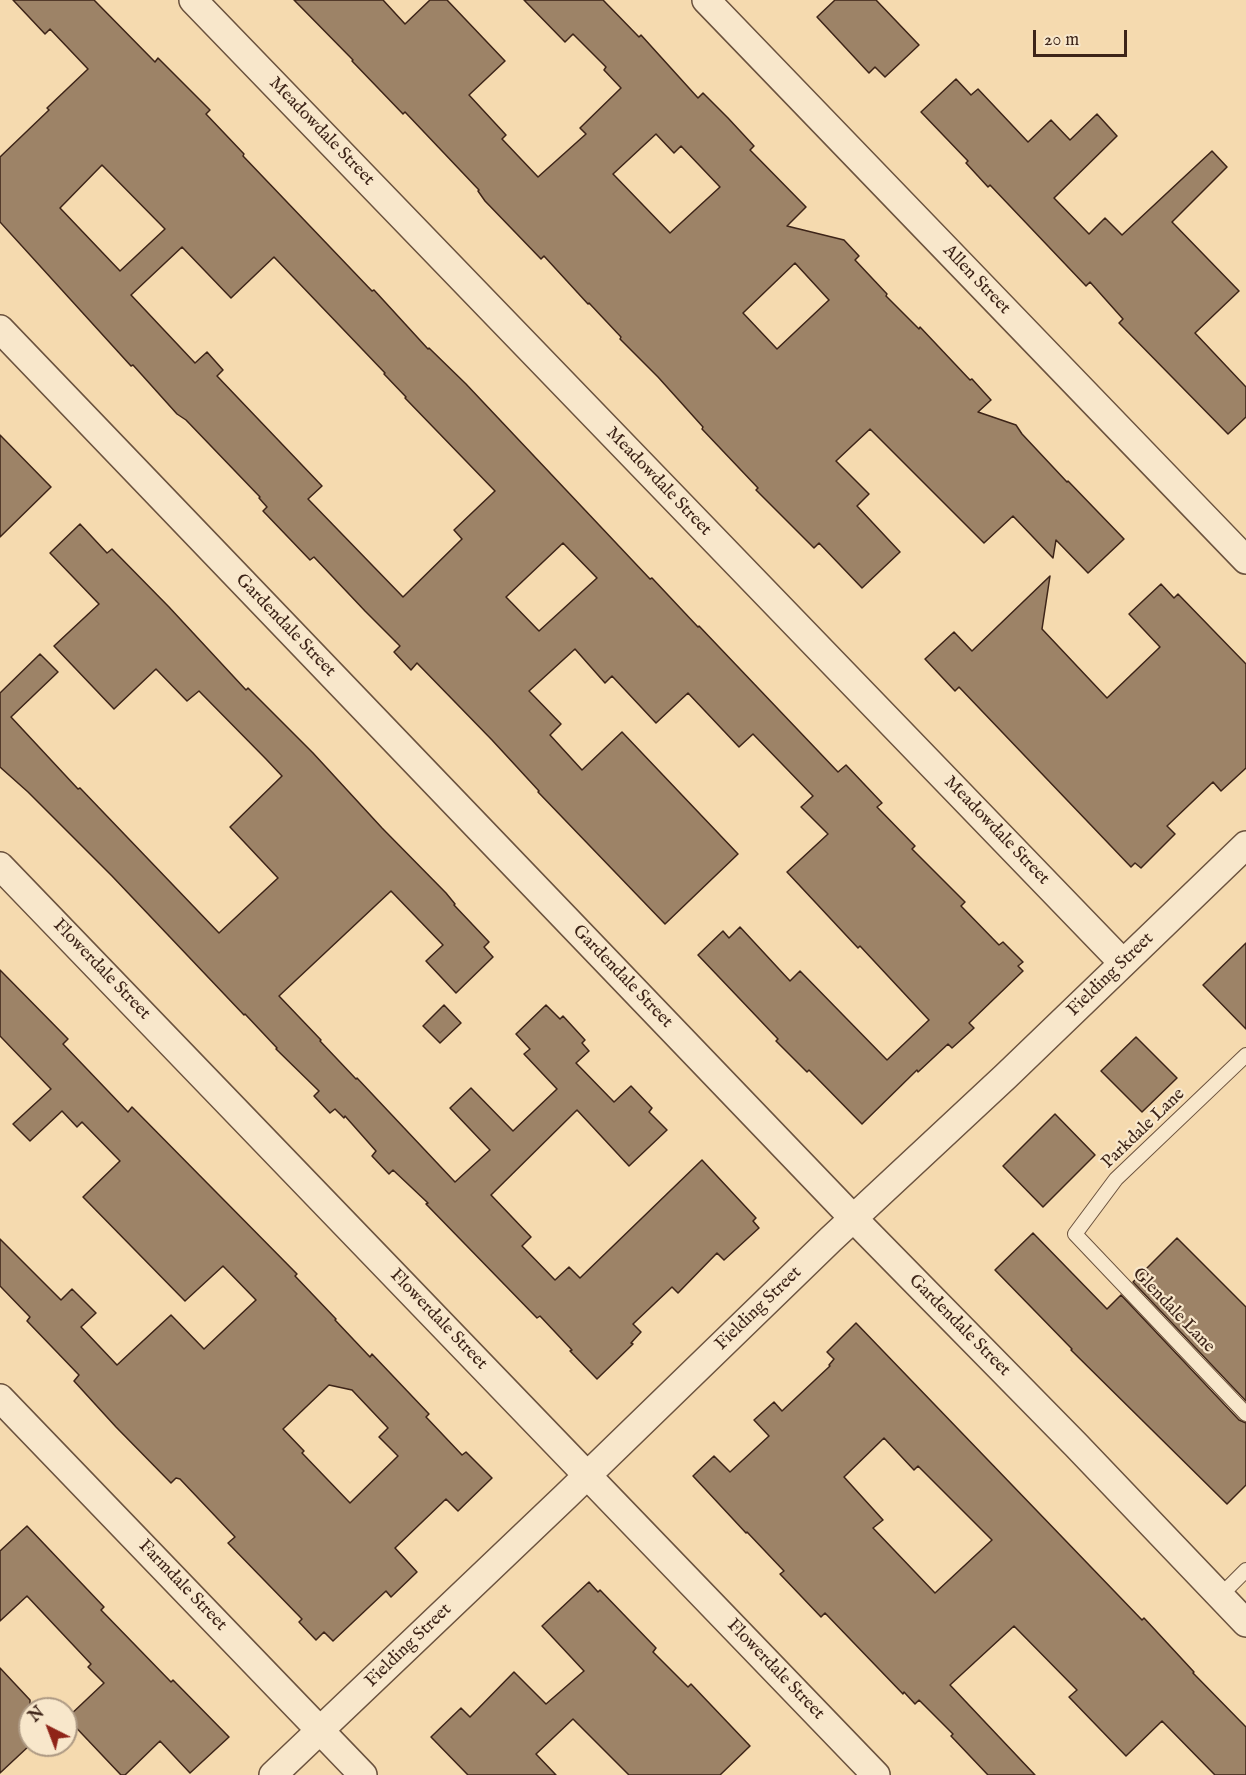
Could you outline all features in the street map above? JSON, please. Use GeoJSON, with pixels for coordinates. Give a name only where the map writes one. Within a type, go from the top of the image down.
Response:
{"type":"FeatureCollection","features":[{"type":"Feature","properties":{"kind":"street","name":"Meadowdale Street"},"geometry":{"type":"LineString","coordinates":[[193,0],[1123,963]]}},
{"type":"Feature","properties":{"kind":"street","name":"Allen Street"},"geometry":{"type":"LineString","coordinates":[[706,0],[1246,560]]}},
{"type":"Feature","properties":{"kind":"street","name":"Gardendale Street"},"geometry":{"type":"LineString","coordinates":[[0,329],[853,1218],[1246,1623]]}},
{"type":"Feature","properties":{"kind":"street","name":"Fielding Street"},"geometry":{"type":"LineString","coordinates":[[273,1775],[587,1476],[853,1218],[1006,1076],[1246,845]]}},
{"type":"Feature","properties":{"kind":"street","name":"Flowerdale Street"},"geometry":{"type":"LineString","coordinates":[[0,866],[876,1775]]}},
{"type":"Feature","properties":{"kind":"street","name":"Farmdale Street"},"geometry":{"type":"LineString","coordinates":[[0,1398],[363,1775]]}},
{"type":"Feature","properties":{"kind":"lane","name":"Parkdale Lane"},"geometry":{"type":"LineString","coordinates":[[1075,1234],[1116,1179],[1246,1055]]}},
{"type":"Feature","properties":{"kind":"lane","name":"Glendale Lane"},"geometry":{"type":"LineString","coordinates":[[1075,1234],[1246,1414]]}},
{"type":"Feature","properties":{"kind":"lane"},"geometry":{"type":"LineString","coordinates":[[1220,1596],[1246,1570]]}},
{"type":"Feature","properties":{"kind":"building"},"geometry":{"type":"Polygon","coordinates":[[[13,0],[94,0],[155,62],[158,58],[210,110],[206,114],[244,154],[243,156],[372,291],[374,290],[428,349],[466,384],[650,579],[652,578],[699,626],[838,772],[846,765],[882,803],[877,807],[915,846],[912,849],[965,902],[961,906],[999,945],[1003,942],[1023,962],[1018,966],[1023,971],[969,1023],[974,1028],[952,1048],[948,1044],[918,1072],[917,1070],[862,1124],[809,1070],[807,1072],[776,1041],[778,1039],[698,955],[723,931],[729,938],[740,927],[790,981],[800,971],[887,1060],[929,1020],[787,872],[828,834],[801,807],[813,796],[753,734],[739,747],[688,693],[656,723],[612,676],[605,683],[575,649],[529,691],[561,724],[550,735],[582,770],[622,732],[738,854],[665,924],[417,663],[411,670],[394,652],[400,646],[314,557],[310,560],[263,511],[267,507],[260,497],[186,420],[177,414],[133,365],[131,366],[0,222],[0,157],[88,69],[50,29],[45,34],[13,0]],[[102,165],[60,208],[120,271],[165,229],[102,165]],[[182,247],[131,295],[195,363],[207,352],[223,370],[217,376],[322,486],[308,499],[403,597],[462,539],[454,530],[495,491],[274,257],[231,298],[182,247]],[[563,543],[506,597],[539,631],[597,578],[563,543]]]}},
{"type":"Feature","properties":{"kind":"building"},"geometry":{"type":"Polygon","coordinates":[[[294,0],[383,0],[405,24],[430,0],[447,0],[505,61],[469,95],[506,135],[502,139],[538,177],[586,134],[580,128],[621,88],[604,70],[606,67],[573,34],[565,42],[524,0],[603,0],[639,37],[641,35],[698,98],[703,93],[728,118],[754,146],[750,150],[806,207],[787,226],[844,240],[859,256],[855,260],[887,294],[886,296],[919,329],[920,327],[991,400],[978,412],[1016,425],[1067,482],[1124,539],[1088,573],[1056,540],[1053,558],[1013,516],[984,543],[870,429],[836,461],[869,494],[857,506],[900,552],[862,588],[819,543],[814,548],[756,490],[758,488],[702,429],[703,427],[658,377],[620,339],[621,337],[544,256],[541,259],[485,201],[479,190],[294,0]],[[656,134],[613,174],[670,233],[720,187],[681,146],[674,153],[656,134]],[[795,263],[743,313],[777,349],[829,300],[795,263]]]}},
{"type":"Feature","properties":{"kind":"building"},"geometry":{"type":"Polygon","coordinates":[[[835,0],[876,0],[919,45],[885,77],[875,67],[869,73],[817,17],[835,0]]]}},
{"type":"Feature","properties":{"kind":"building"},"geometry":{"type":"Polygon","coordinates":[[[956,79],[971,95],[978,89],[1028,142],[1051,120],[1070,140],[1097,114],[1117,136],[1054,198],[1089,234],[1105,218],[1122,235],[1212,151],[1227,167],[1172,222],[1239,291],[1195,333],[1246,387],[1246,417],[1228,434],[1119,323],[1123,319],[1090,282],[1086,286],[990,185],[988,187],[966,163],[968,161],[921,112],[956,79]]]}},
{"type":"Feature","properties":{"kind":"building"},"geometry":{"type":"Polygon","coordinates":[[[0,435],[51,487],[0,537],[0,435]]]}},
{"type":"Feature","properties":{"kind":"building"},"geometry":{"type":"Polygon","coordinates":[[[80,524],[107,553],[112,549],[246,690],[248,688],[313,753],[446,893],[454,905],[489,942],[484,947],[493,957],[456,993],[426,961],[443,945],[391,891],[279,996],[455,1182],[490,1150],[450,1108],[471,1088],[513,1131],[557,1089],[524,1054],[530,1049],[516,1034],[546,1005],[560,1019],[563,1016],[585,1040],[582,1043],[589,1051],[576,1063],[614,1102],[631,1086],[652,1108],[649,1112],[667,1130],[629,1166],[577,1110],[491,1195],[531,1237],[522,1246],[555,1280],[569,1267],[580,1278],[702,1160],[756,1218],[753,1221],[759,1228],[724,1260],[717,1253],[678,1293],[672,1287],[633,1324],[641,1332],[631,1343],[633,1344],[597,1379],[540,1316],[537,1318],[426,1204],[428,1203],[393,1170],[389,1174],[372,1156],[376,1151],[345,1116],[344,1118],[335,1109],[330,1113],[314,1096],[319,1091],[276,1049],[112,876],[0,767],[0,693],[40,654],[58,672],[11,717],[219,933],[278,878],[230,827],[282,776],[266,759],[199,691],[187,701],[156,669],[114,709],[54,646],[99,604],[50,553],[80,524]]]}},
{"type":"Feature","properties":{"kind":"building"},"geometry":{"type":"Polygon","coordinates":[[[1050,576],[1042,629],[1107,698],[1160,647],[1129,614],[1161,584],[1174,598],[1178,594],[1246,664],[1246,768],[1221,791],[1213,782],[1167,826],[1175,834],[1141,868],[1135,863],[1131,867],[959,687],[955,691],[925,659],[954,632],[972,651],[1050,576]]]}},
{"type":"Feature","properties":{"kind":"building"},"geometry":{"type":"Polygon","coordinates":[[[1246,943],[1246,1029],[1203,985],[1246,943]]]}},
{"type":"Feature","properties":{"kind":"building"},"geometry":{"type":"Polygon","coordinates":[[[0,970],[68,1039],[63,1044],[128,1112],[132,1107],[297,1274],[295,1276],[335,1320],[370,1357],[372,1354],[429,1414],[426,1417],[462,1455],[466,1452],[492,1478],[458,1511],[446,1499],[395,1548],[417,1572],[391,1597],[386,1591],[333,1641],[324,1632],[316,1640],[299,1622],[302,1619],[228,1543],[235,1537],[180,1479],[176,1478],[171,1483],[116,1427],[74,1381],[79,1375],[27,1321],[30,1317],[0,1286],[0,1239],[61,1300],[72,1289],[96,1313],[81,1327],[117,1365],[171,1315],[204,1349],[256,1300],[223,1266],[185,1301],[83,1197],[120,1161],[82,1122],[77,1127],[62,1111],[30,1141],[13,1124],[51,1089],[0,1036],[0,970]],[[329,1385],[283,1429],[304,1451],[302,1453],[350,1503],[398,1456],[379,1437],[388,1428],[352,1390],[329,1385]]]}},
{"type":"Feature","properties":{"kind":"building"},"geometry":{"type":"Polygon","coordinates":[[[444,1005],[461,1023],[440,1043],[423,1026],[444,1005]]]}},
{"type":"Feature","properties":{"kind":"building"},"geometry":{"type":"Polygon","coordinates":[[[1136,1037],[1177,1078],[1142,1112],[1101,1071],[1136,1037]]]}},
{"type":"Feature","properties":{"kind":"building"},"geometry":{"type":"Polygon","coordinates":[[[1055,1114],[1095,1155],[1043,1207],[1003,1166],[1055,1114]]]}},
{"type":"Feature","properties":{"kind":"building"},"geometry":{"type":"Polygon","coordinates":[[[1033,1233],[1107,1309],[1121,1295],[1239,1420],[1246,1423],[1246,1485],[1227,1504],[1071,1350],[995,1270],[1033,1233]]]}},
{"type":"Feature","properties":{"kind":"building"},"geometry":{"type":"Polygon","coordinates":[[[1177,1238],[1246,1307],[1246,1401],[1133,1282],[1177,1238]]]}},
{"type":"Feature","properties":{"kind":"building"},"geometry":{"type":"Polygon","coordinates":[[[856,1323],[1142,1620],[1144,1618],[1193,1673],[1246,1727],[1246,1775],[1215,1775],[1162,1721],[1126,1756],[1069,1697],[1077,1690],[1014,1626],[950,1685],[1035,1775],[988,1775],[951,1736],[953,1734],[919,1700],[915,1704],[904,1692],[903,1694],[825,1613],[821,1617],[780,1574],[784,1571],[693,1476],[714,1456],[730,1472],[769,1436],[754,1420],[774,1402],[782,1411],[830,1366],[834,1359],[827,1352],[856,1323]],[[884,1438],[844,1477],[883,1520],[873,1528],[935,1593],[992,1540],[918,1466],[914,1470],[884,1438]]]}},
{"type":"Feature","properties":{"kind":"building"},"geometry":{"type":"Polygon","coordinates":[[[27,1526],[104,1607],[101,1610],[171,1682],[173,1680],[229,1737],[190,1773],[160,1741],[125,1775],[121,1775],[78,1730],[78,1708],[104,1683],[88,1667],[91,1664],[27,1596],[0,1621],[0,1551],[27,1526]]]}},
{"type":"Feature","properties":{"kind":"building"},"geometry":{"type":"Polygon","coordinates":[[[589,1582],[598,1592],[600,1590],[656,1648],[653,1652],[688,1687],[691,1684],[750,1746],[720,1775],[629,1775],[573,1719],[536,1754],[556,1775],[468,1775],[431,1737],[461,1708],[470,1717],[514,1672],[546,1704],[584,1671],[542,1626],[589,1582]]]}},
{"type":"Feature","properties":{"kind":"building"},"geometry":{"type":"Polygon","coordinates":[[[0,1668],[27,1697],[18,1697],[18,1756],[0,1773],[0,1668]]]}}]}
